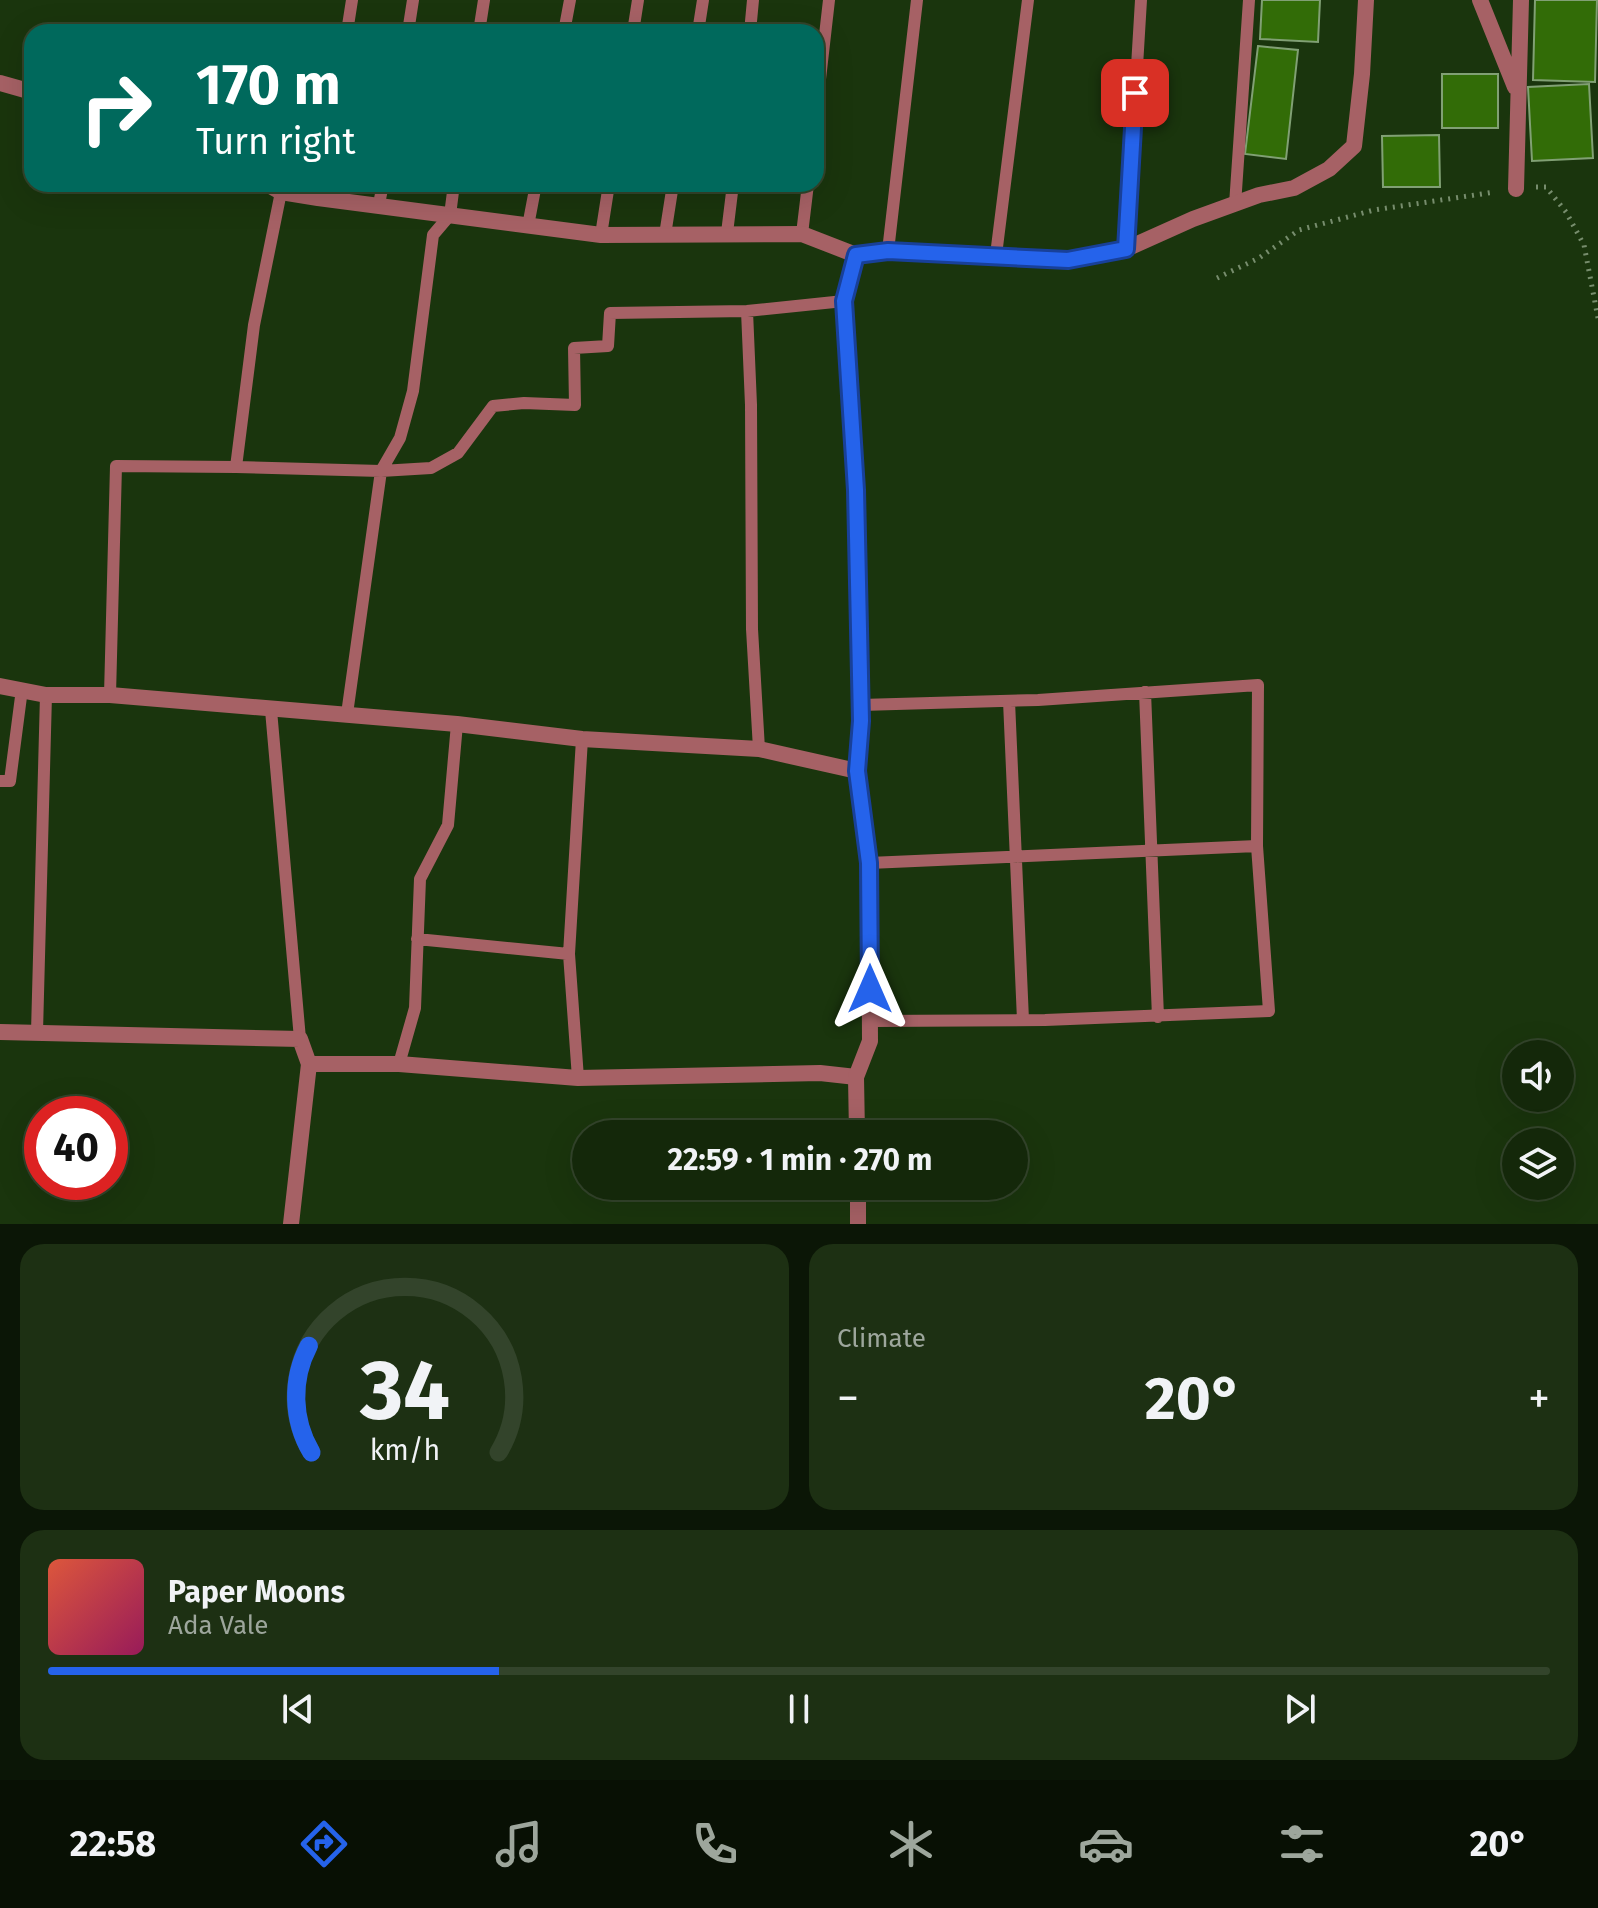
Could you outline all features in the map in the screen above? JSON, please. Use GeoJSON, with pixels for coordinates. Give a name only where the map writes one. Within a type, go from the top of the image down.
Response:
{"type":"FeatureCollection","features":[{"type":"Feature","properties":{"kind":"street"},"geometry":{"type":"LineString","coordinates":[[324,192],[379,204],[601,235],[802,234],[856,255],[888,251],[1068,260],[1126,249],[1193,219],[1259,195],[1294,188],[1329,169],[1354,146],[1366,0]]}},
{"type":"Feature","properties":{"kind":"street"},"geometry":{"type":"LineString","coordinates":[[1480,0],[1518,95]]}},
{"type":"Feature","properties":{"kind":"street"},"geometry":{"type":"LineString","coordinates":[[1516,189],[1521,0]]}},
{"type":"Feature","properties":{"kind":"street"},"geometry":{"type":"LineString","coordinates":[[0,83],[24,90]]}},
{"type":"Feature","properties":{"kind":"street"},"geometry":{"type":"LineString","coordinates":[[856,255],[844,301],[856,490],[861,705],[857,771],[869,863],[870,1021],[870,1041],[856,1077],[857,1120]]}},
{"type":"Feature","properties":{"kind":"street"},"geometry":{"type":"LineString","coordinates":[[0,686],[46,695],[110,695],[457,724],[582,739],[759,749],[857,771]]}},
{"type":"Feature","properties":{"kind":"street"},"geometry":{"type":"LineString","coordinates":[[0,1032],[300,1039],[309,1064],[291,1224]]}},
{"type":"Feature","properties":{"kind":"street"},"geometry":{"type":"LineString","coordinates":[[309,1064],[399,1064],[578,1078],[820,1073],[856,1077]]}},
{"type":"Feature","properties":{"kind":"street"},"geometry":{"type":"LineString","coordinates":[[858,1200],[858,1224]]}},
{"type":"Feature","properties":{"kind":"lane"},"geometry":{"type":"LineString","coordinates":[[348,24],[352,0]]}},
{"type":"Feature","properties":{"kind":"lane"},"geometry":{"type":"LineString","coordinates":[[409,24],[413,0]]}},
{"type":"Feature","properties":{"kind":"lane"},"geometry":{"type":"LineString","coordinates":[[480,24],[484,0]]}},
{"type":"Feature","properties":{"kind":"lane"},"geometry":{"type":"LineString","coordinates":[[566,24],[570,0]]}},
{"type":"Feature","properties":{"kind":"lane"},"geometry":{"type":"LineString","coordinates":[[634,24],[638,0]]}},
{"type":"Feature","properties":{"kind":"lane"},"geometry":{"type":"LineString","coordinates":[[699,24],[703,0]]}},
{"type":"Feature","properties":{"kind":"lane"},"geometry":{"type":"LineString","coordinates":[[751,24],[753,0]]}},
{"type":"Feature","properties":{"kind":"lane"},"geometry":{"type":"LineString","coordinates":[[824,44],[829,0]]}},
{"type":"Feature","properties":{"kind":"lane"},"geometry":{"type":"LineString","coordinates":[[888,251],[917,0]]}},
{"type":"Feature","properties":{"kind":"lane"},"geometry":{"type":"LineString","coordinates":[[996,255],[1028,0]]}},
{"type":"Feature","properties":{"kind":"lane"},"geometry":{"type":"LineString","coordinates":[[1126,249],[1141,0]]}},
{"type":"Feature","properties":{"kind":"lane"},"geometry":{"type":"LineString","coordinates":[[1235,205],[1249,0]]}},
{"type":"Feature","properties":{"kind":"lane"},"geometry":{"type":"LineString","coordinates":[[236,467],[273,192]]}},
{"type":"Feature","properties":{"kind":"lane"},"geometry":{"type":"LineString","coordinates":[[379,204],[381,192]]}},
{"type":"Feature","properties":{"kind":"lane"},"geometry":{"type":"LineString","coordinates":[[347,714],[381,471],[400,438],[413,391],[433,235],[450,215],[453,192]]}},
{"type":"Feature","properties":{"kind":"lane"},"geometry":{"type":"LineString","coordinates":[[528,226],[534,192]]}},
{"type":"Feature","properties":{"kind":"lane"},"geometry":{"type":"LineString","coordinates":[[601,235],[608,192]]}},
{"type":"Feature","properties":{"kind":"lane"},"geometry":{"type":"LineString","coordinates":[[665,235],[672,192]]}},
{"type":"Feature","properties":{"kind":"lane"},"geometry":{"type":"LineString","coordinates":[[727,233],[732,192]]}},
{"type":"Feature","properties":{"kind":"lane"},"geometry":{"type":"LineString","coordinates":[[802,234],[807,192]]}},
{"type":"Feature","properties":{"kind":"lane"},"geometry":{"type":"LineString","coordinates":[[110,695],[116,466],[381,471],[431,468],[458,453],[493,406],[524,403],[575,405],[574,348],[608,346],[610,313],[747,311],[844,301]]}},
{"type":"Feature","properties":{"kind":"lane"},"geometry":{"type":"LineString","coordinates":[[747,311],[751,405],[752,629],[759,749]]}},
{"type":"Feature","properties":{"kind":"lane"},"geometry":{"type":"LineString","coordinates":[[861,705],[1009,701],[1258,685],[1257,846],[1269,1011],[1158,1017],[870,1021]]}},
{"type":"Feature","properties":{"kind":"lane"},"geometry":{"type":"LineString","coordinates":[[0,781],[10,781],[22,689]]}},
{"type":"Feature","properties":{"kind":"lane"},"geometry":{"type":"LineString","coordinates":[[1145,692],[1158,1017]]}},
{"type":"Feature","properties":{"kind":"lane"},"geometry":{"type":"LineString","coordinates":[[37,1032],[46,695]]}},
{"type":"Feature","properties":{"kind":"lane"},"geometry":{"type":"LineString","coordinates":[[1009,701],[1023,1020]]}},
{"type":"Feature","properties":{"kind":"lane"},"geometry":{"type":"LineString","coordinates":[[271,710],[300,1039]]}},
{"type":"Feature","properties":{"kind":"lane"},"geometry":{"type":"LineString","coordinates":[[399,1064],[415,1008],[420,879],[448,825],[457,724]]}},
{"type":"Feature","properties":{"kind":"lane"},"geometry":{"type":"LineString","coordinates":[[578,1078],[569,954],[582,739]]}},
{"type":"Feature","properties":{"kind":"lane"},"geometry":{"type":"LineString","coordinates":[[869,863],[1257,846]]}},
{"type":"Feature","properties":{"kind":"lane"},"geometry":{"type":"LineString","coordinates":[[417,939],[569,954]]}},
{"type":"Feature","properties":{"kind":"path"},"geometry":{"type":"LineString","coordinates":[[1217,278],[1259,258],[1299,230],[1374,210],[1546,187],[1566,212],[1584,245],[1598,318]]}},
{"type":"Feature","properties":{"kind":"building"},"geometry":{"type":"Polygon","coordinates":[[[1262,0],[1320,0],[1318,42],[1260,39],[1262,0]]]}},
{"type":"Feature","properties":{"kind":"building"},"geometry":{"type":"Polygon","coordinates":[[[1535,0],[1597,0],[1595,82],[1533,80],[1535,0]]]}},
{"type":"Feature","properties":{"kind":"building"},"geometry":{"type":"Polygon","coordinates":[[[1258,46],[1298,50],[1286,159],[1245,154],[1258,46]]]}},
{"type":"Feature","properties":{"kind":"building"},"geometry":{"type":"Polygon","coordinates":[[[1442,74],[1498,74],[1498,128],[1442,128],[1442,74]]]}},
{"type":"Feature","properties":{"kind":"building"},"geometry":{"type":"Polygon","coordinates":[[[1589,84],[1593,158],[1532,161],[1528,87],[1589,84]]]}},
{"type":"Feature","properties":{"kind":"building"},"geometry":{"type":"Polygon","coordinates":[[[1439,135],[1440,187],[1383,187],[1382,136],[1439,135]]]}},
{"type":"Feature","properties":{"kind":"route"},"geometry":{"type":"LineString","coordinates":[[870,989],[869,863],[857,771],[861,721],[856,490],[844,301],[856,255],[888,251],[1068,260],[1126,249],[1135,93]]}}]}
